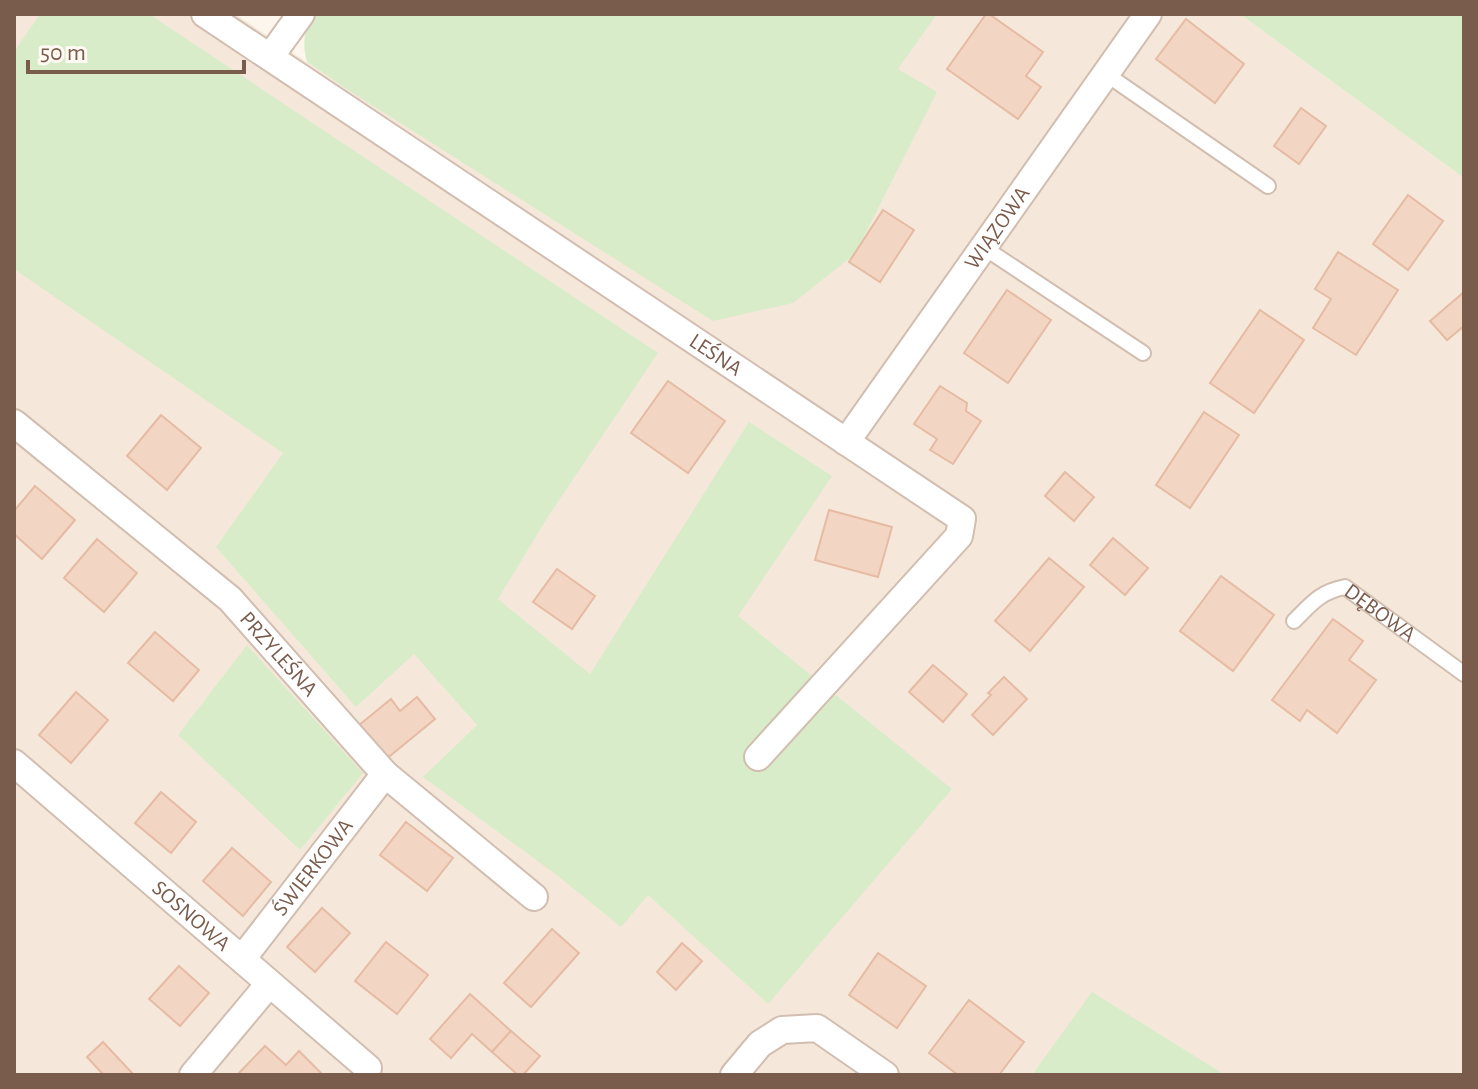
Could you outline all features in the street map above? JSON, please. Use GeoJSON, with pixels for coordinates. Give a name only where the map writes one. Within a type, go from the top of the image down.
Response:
{"type":"FeatureCollection","features":[{"type":"Feature","properties":{"kind":"street","name":"LEŚNA"},"geometry":{"type":"LineString","coordinates":[[205,14],[962,519],[959,536],[758,757]]}},
{"type":"Feature","properties":{"kind":"street"},"geometry":{"type":"LineString","coordinates":[[270,57],[301,14]]}},
{"type":"Feature","properties":{"kind":"street","name":"WIĄZOWA"},"geometry":{"type":"LineString","coordinates":[[846,442],[1148,14]]}},
{"type":"Feature","properties":{"kind":"street","name":"PRZYLEŚNA"},"geometry":{"type":"LineString","coordinates":[[14,423],[230,599],[385,774],[534,897]]}},
{"type":"Feature","properties":{"kind":"street","name":"SOSNOWA"},"geometry":{"type":"LineString","coordinates":[[14,763],[368,1068]]}},
{"type":"Feature","properties":{"kind":"street","name":"ŚWIERKOWA"},"geometry":{"type":"LineString","coordinates":[[242,959],[385,774]]}},
{"type":"Feature","properties":{"kind":"street"},"geometry":{"type":"LineString","coordinates":[[193,1075],[269,984]]}},
{"type":"Feature","properties":{"kind":"street"},"geometry":{"type":"LineString","coordinates":[[734,1075],[760,1044],[782,1030],[817,1028],[885,1075]]}},
{"type":"Feature","properties":{"kind":"lane"},"geometry":{"type":"LineString","coordinates":[[1106,74],[1268,186]]}},
{"type":"Feature","properties":{"kind":"lane"},"geometry":{"type":"LineString","coordinates":[[983,247],[1143,353]]}},
{"type":"Feature","properties":{"kind":"lane","name":"DĘBOWA"},"geometry":{"type":"LineString","coordinates":[[1294,621],[1320,595],[1345,587],[1464,674]]}},
{"type":"Feature","properties":{"kind":"shaded area"},"geometry":{"type":"Polygon","coordinates":[[[14,14],[235,14],[345,88],[397,14],[1240,14],[1464,178],[1464,1075],[14,1075],[14,14]]]}},
{"type":"Feature","properties":{"kind":"green space"},"geometry":{"type":"Polygon","coordinates":[[[40,14],[149,14],[658,353],[549,515],[498,599],[590,674],[749,422],[832,476],[738,616],[952,789],[768,1004],[648,895],[621,927],[558,876],[423,777],[477,725],[414,654],[356,707],[216,547],[283,453],[14,269],[14,52],[40,14]]]}},
{"type":"Feature","properties":{"kind":"green space"},"geometry":{"type":"Polygon","coordinates":[[[314,14],[937,14],[898,69],[937,92],[855,254],[793,303],[713,321],[307,62],[305,37],[314,14]]]}},
{"type":"Feature","properties":{"kind":"green space"},"geometry":{"type":"Polygon","coordinates":[[[1240,14],[1464,14],[1464,178],[1240,14]]]}},
{"type":"Feature","properties":{"kind":"green space"},"geometry":{"type":"Polygon","coordinates":[[[247,645],[363,773],[300,850],[178,735],[247,645]]]}},
{"type":"Feature","properties":{"kind":"green space"},"geometry":{"type":"Polygon","coordinates":[[[1092,992],[1225,1075],[1032,1075],[1092,992]]]}},
{"type":"Feature","properties":{"kind":"building"},"geometry":{"type":"Polygon","coordinates":[[[986,14],[1043,52],[1026,76],[1041,87],[1018,119],[947,69],[986,14]]]}},
{"type":"Feature","properties":{"kind":"building"},"geometry":{"type":"Polygon","coordinates":[[[1186,19],[1244,64],[1215,103],[1156,59],[1186,19]]]}},
{"type":"Feature","properties":{"kind":"building"},"geometry":{"type":"Polygon","coordinates":[[[1301,108],[1326,126],[1299,164],[1274,146],[1301,108]]]}},
{"type":"Feature","properties":{"kind":"building"},"geometry":{"type":"Polygon","coordinates":[[[1408,195],[1443,221],[1408,270],[1373,244],[1408,195]]]}},
{"type":"Feature","properties":{"kind":"building"},"geometry":{"type":"Polygon","coordinates":[[[883,210],[914,230],[880,282],[849,262],[883,210]]]}},
{"type":"Feature","properties":{"kind":"building"},"geometry":{"type":"Polygon","coordinates":[[[1338,252],[1398,290],[1356,355],[1313,328],[1331,299],[1315,289],[1338,252]]]}},
{"type":"Feature","properties":{"kind":"building"},"geometry":{"type":"Polygon","coordinates":[[[1007,290],[1051,320],[1008,383],[964,353],[1007,290]]]}},
{"type":"Feature","properties":{"kind":"building"},"geometry":{"type":"Polygon","coordinates":[[[1464,292],[1464,326],[1447,340],[1430,321],[1464,292]]]}},
{"type":"Feature","properties":{"kind":"building"},"geometry":{"type":"Polygon","coordinates":[[[1260,310],[1304,340],[1254,413],[1210,383],[1260,310]]]}},
{"type":"Feature","properties":{"kind":"building"},"geometry":{"type":"Polygon","coordinates":[[[668,381],[725,421],[688,473],[631,433],[668,381]]]}},
{"type":"Feature","properties":{"kind":"building"},"geometry":{"type":"Polygon","coordinates":[[[940,386],[967,403],[966,411],[981,421],[953,464],[930,450],[937,439],[914,424],[940,386]]]}},
{"type":"Feature","properties":{"kind":"building"},"geometry":{"type":"Polygon","coordinates":[[[1204,412],[1239,435],[1190,508],[1156,485],[1204,412]]]}},
{"type":"Feature","properties":{"kind":"building"},"geometry":{"type":"Polygon","coordinates":[[[161,415],[201,448],[167,490],[127,456],[161,415]]]}},
{"type":"Feature","properties":{"kind":"building"},"geometry":{"type":"Polygon","coordinates":[[[1065,472],[1094,497],[1074,521],[1045,496],[1065,472]]]}},
{"type":"Feature","properties":{"kind":"building"},"geometry":{"type":"Polygon","coordinates":[[[35,486],[75,520],[42,559],[14,534],[14,511],[35,486]]]}},
{"type":"Feature","properties":{"kind":"building"},"geometry":{"type":"Polygon","coordinates":[[[829,510],[892,527],[878,577],[815,560],[829,510]]]}},
{"type":"Feature","properties":{"kind":"building"},"geometry":{"type":"Polygon","coordinates":[[[1113,538],[1148,568],[1125,595],[1090,565],[1113,538]]]}},
{"type":"Feature","properties":{"kind":"building"},"geometry":{"type":"Polygon","coordinates":[[[97,539],[137,573],[104,612],[64,578],[97,539]]]}},
{"type":"Feature","properties":{"kind":"building"},"geometry":{"type":"Polygon","coordinates":[[[1049,558],[1084,587],[1030,651],[995,621],[1049,558]]]}},
{"type":"Feature","properties":{"kind":"building"},"geometry":{"type":"Polygon","coordinates":[[[557,569],[595,596],[572,629],[533,602],[557,569]]]}},
{"type":"Feature","properties":{"kind":"building"},"geometry":{"type":"Polygon","coordinates":[[[1221,576],[1274,615],[1233,671],[1180,631],[1221,576]]]}},
{"type":"Feature","properties":{"kind":"building"},"geometry":{"type":"Polygon","coordinates":[[[1333,619],[1363,641],[1349,660],[1376,680],[1337,733],[1307,710],[1300,721],[1272,700],[1333,619]]]}},
{"type":"Feature","properties":{"kind":"building"},"geometry":{"type":"Polygon","coordinates":[[[155,632],[199,670],[173,701],[128,663],[155,632]]]}},
{"type":"Feature","properties":{"kind":"building"},"geometry":{"type":"Polygon","coordinates":[[[933,665],[967,694],[943,722],[909,692],[933,665]]]}},
{"type":"Feature","properties":{"kind":"building"},"geometry":{"type":"Polygon","coordinates":[[[1004,677],[1027,699],[993,735],[972,715],[1004,677]]]}},
{"type":"Feature","properties":{"kind":"building"},"geometry":{"type":"Polygon","coordinates":[[[76,692],[108,720],[71,763],[39,735],[76,692]]]}},
{"type":"Feature","properties":{"kind":"building"},"geometry":{"type":"Polygon","coordinates":[[[417,697],[435,719],[379,765],[352,731],[391,699],[400,711],[417,697]]]}},
{"type":"Feature","properties":{"kind":"building"},"geometry":{"type":"Polygon","coordinates":[[[161,792],[196,822],[171,853],[135,823],[161,792]]]}},
{"type":"Feature","properties":{"kind":"building"},"geometry":{"type":"Polygon","coordinates":[[[406,822],[453,858],[427,891],[380,855],[406,822]]]}},
{"type":"Feature","properties":{"kind":"building"},"geometry":{"type":"Polygon","coordinates":[[[232,848],[271,882],[243,916],[203,881],[232,848]]]}},
{"type":"Feature","properties":{"kind":"building"},"geometry":{"type":"Polygon","coordinates":[[[322,908],[350,933],[315,972],[287,947],[322,908]]]}},
{"type":"Feature","properties":{"kind":"building"},"geometry":{"type":"Polygon","coordinates":[[[552,929],[579,953],[531,1007],[504,983],[552,929]]]}},
{"type":"Feature","properties":{"kind":"building"},"geometry":{"type":"Polygon","coordinates":[[[386,942],[428,975],[397,1014],[355,981],[386,942]]]}},
{"type":"Feature","properties":{"kind":"building"},"geometry":{"type":"Polygon","coordinates":[[[682,943],[702,961],[676,990],[657,972],[682,943]]]}},
{"type":"Feature","properties":{"kind":"building"},"geometry":{"type":"Polygon","coordinates":[[[878,953],[926,986],[897,1028],[849,995],[878,953]]]}},
{"type":"Feature","properties":{"kind":"building"},"geometry":{"type":"Polygon","coordinates":[[[179,966],[209,993],[180,1026],[149,999],[179,966]]]}},
{"type":"Feature","properties":{"kind":"building"},"geometry":{"type":"Polygon","coordinates":[[[470,994],[511,1031],[492,1052],[472,1034],[451,1058],[430,1039],[470,994]]]}},
{"type":"Feature","properties":{"kind":"building"},"geometry":{"type":"Polygon","coordinates":[[[969,1000],[1024,1042],[999,1075],[958,1075],[929,1053],[969,1000]]]}},
{"type":"Feature","properties":{"kind":"building"},"geometry":{"type":"Polygon","coordinates":[[[511,1031],[540,1056],[523,1075],[518,1075],[492,1052],[511,1031]]]}},
{"type":"Feature","properties":{"kind":"building"},"geometry":{"type":"Polygon","coordinates":[[[103,1042],[134,1075],[104,1075],[99,1070],[87,1057],[103,1042]]]}},
{"type":"Feature","properties":{"kind":"building"},"geometry":{"type":"Polygon","coordinates":[[[265,1046],[286,1065],[299,1051],[322,1074],[237,1075],[265,1046]]]}}]}
